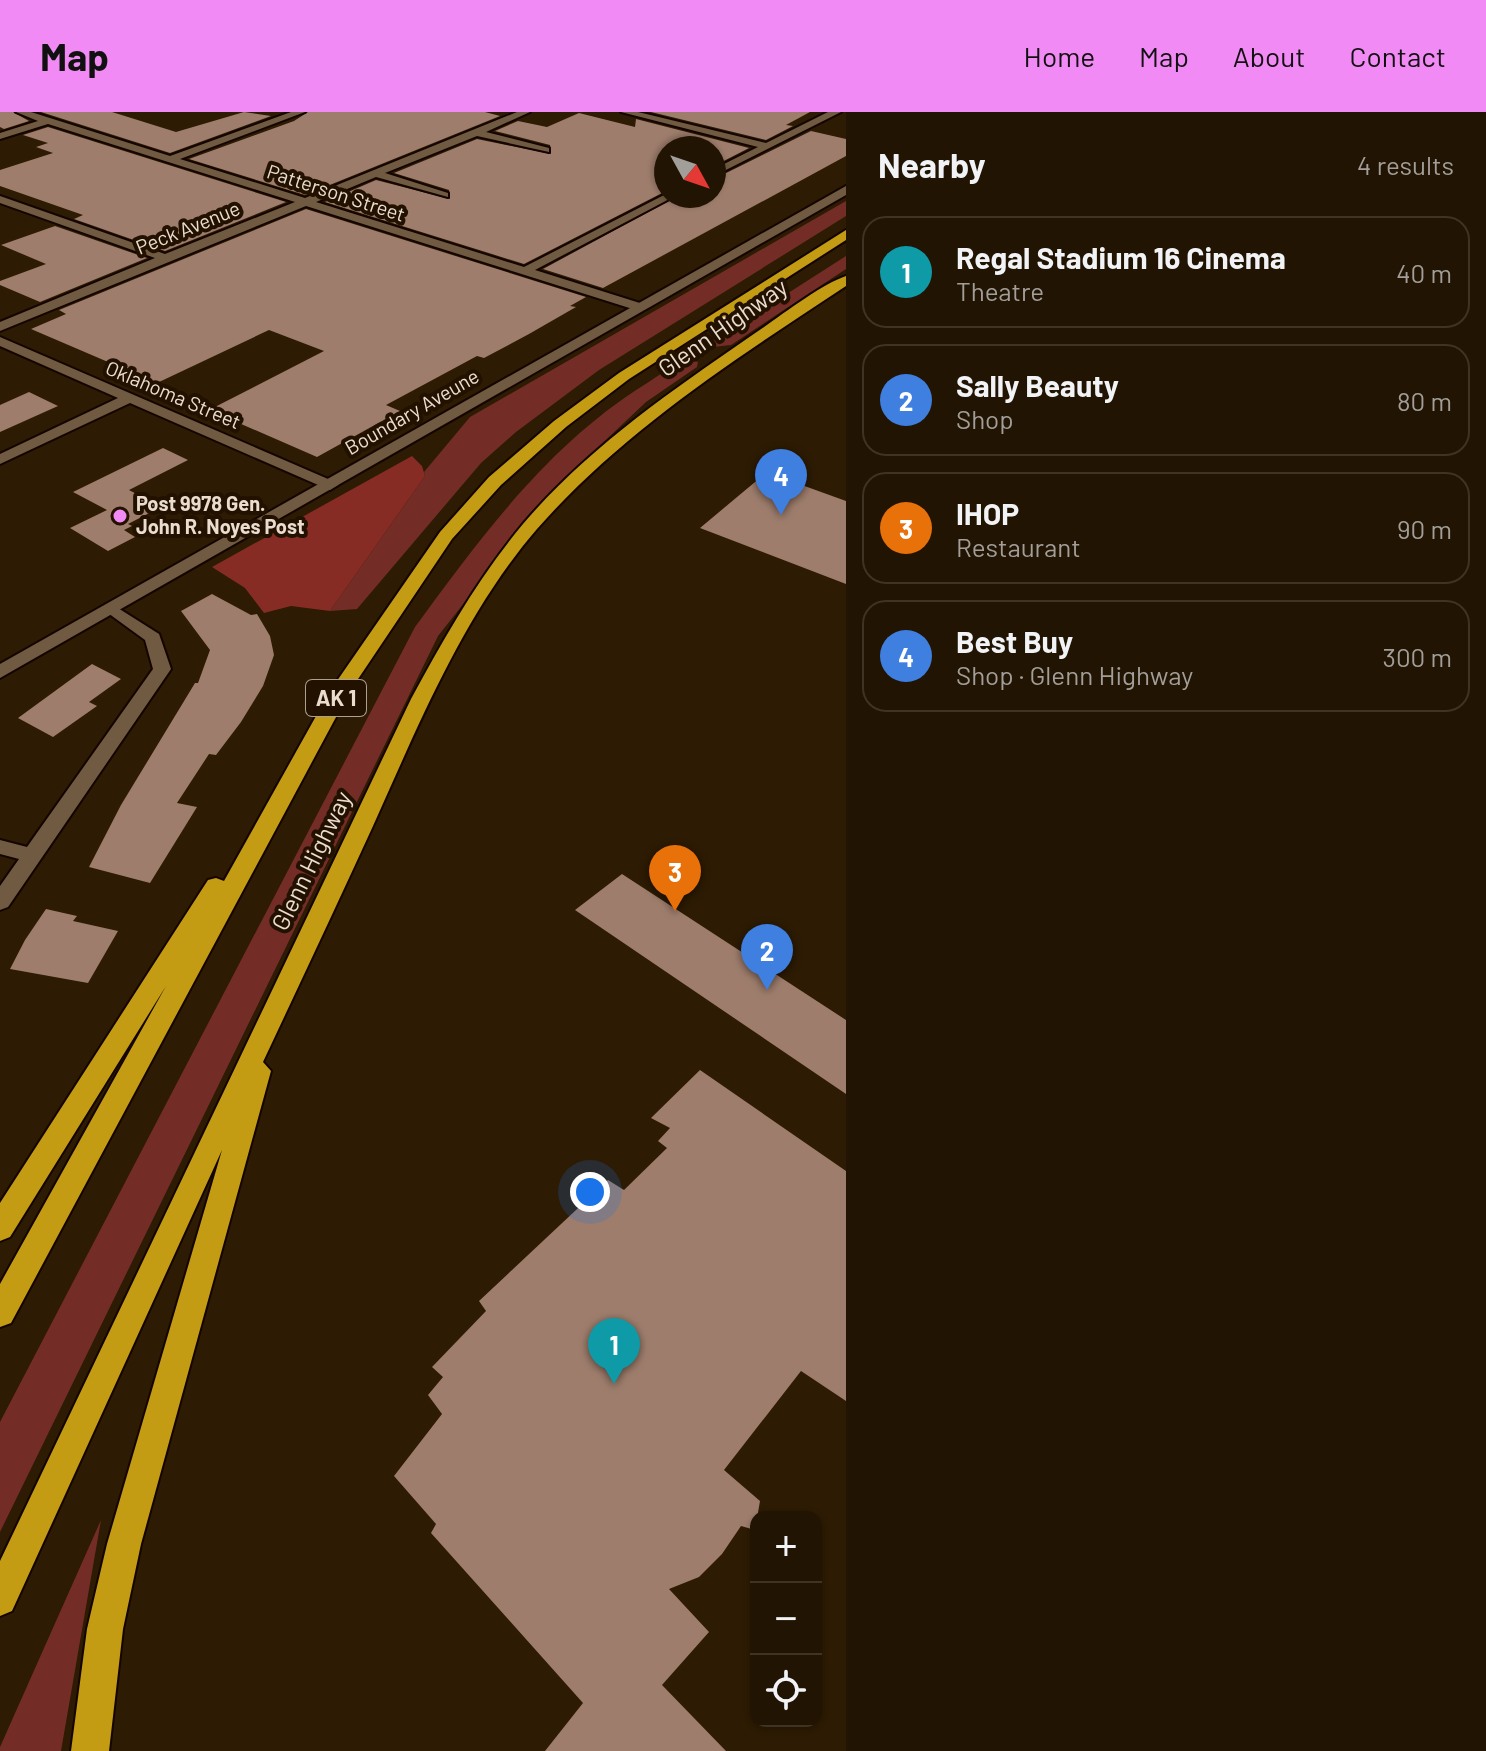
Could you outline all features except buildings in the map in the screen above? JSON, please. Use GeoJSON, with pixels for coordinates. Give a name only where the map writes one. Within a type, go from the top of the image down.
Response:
{"type":"FeatureCollection","features":[{"type":"Feature","properties":{"kind":"highway","name":"Glenn Highway"},"geometry":{"type":"LineString","coordinates":[[0,1313],[340,691],[446,536],[506,471],[560,424],[624,376],[846,234]]}},
{"type":"Feature","properties":{"kind":"highway","name":"Glenn Highway"},"geometry":{"type":"LineString","coordinates":[[0,1599],[274,1010],[462,619],[530,527],[615,444],[700,378],[846,280]]}},
{"type":"Feature","properties":{"kind":"highway"},"geometry":{"type":"LineString","coordinates":[[0,1228],[340,691]]}},
{"type":"Feature","properties":{"kind":"highway"},"geometry":{"type":"LineString","coordinates":[[90,1751],[112,1598],[174,1353],[233,1164],[274,1010]]}},
{"type":"Feature","properties":{"kind":"street","name":"Patterson Street"},"geometry":{"type":"LineString","coordinates":[[21,112],[639,307]]}},
{"type":"Feature","properties":{"kind":"street"},"geometry":{"type":"LineString","coordinates":[[170,159],[300,112]]}},
{"type":"Feature","properties":{"kind":"street","name":"Peck Avenue"},"geometry":{"type":"LineString","coordinates":[[0,327],[162,257],[525,112]]}},
{"type":"Feature","properties":{"kind":"street"},"geometry":{"type":"LineString","coordinates":[[626,112],[645,114],[765,146]]}},
{"type":"Feature","properties":{"kind":"street"},"geometry":{"type":"LineString","coordinates":[[726,167],[836,112]]}},
{"type":"Feature","properties":{"kind":"street"},"geometry":{"type":"LineString","coordinates":[[0,136],[47,121]]}},
{"type":"Feature","properties":{"kind":"street"},"geometry":{"type":"LineString","coordinates":[[477,133],[545,150]]}},
{"type":"Feature","properties":{"kind":"street"},"geometry":{"type":"LineString","coordinates":[[376,174],[444,195]]}},
{"type":"Feature","properties":{"kind":"street","name":"Boundary Aveune"},"geometry":{"type":"LineString","coordinates":[[0,672],[846,190]]}},
{"type":"Feature","properties":{"kind":"street"},"geometry":{"type":"LineString","coordinates":[[0,199],[162,257]]}},
{"type":"Feature","properties":{"kind":"street"},"geometry":{"type":"LineString","coordinates":[[525,271],[654,204]]}},
{"type":"Feature","properties":{"kind":"street","name":"Oklahoma Street"},"geometry":{"type":"LineString","coordinates":[[0,341],[330,485]]}},
{"type":"Feature","properties":{"kind":"street"},"geometry":{"type":"LineString","coordinates":[[0,460],[128,398]]}},
{"type":"Feature","properties":{"kind":"street"},"geometry":{"type":"LineString","coordinates":[[0,902],[162,669],[153,638],[110,608]]}},
{"type":"Feature","properties":{"kind":"street"},"geometry":{"type":"LineString","coordinates":[[0,847],[32,856]]}},
{"type":"Feature","properties":{"kind":"shaded area"},"geometry":{"type":"Polygon","coordinates":[[[846,201],[846,216],[599,370],[516,432],[481,463],[357,609],[330,611],[425,476],[424,472],[470,417],[846,201]]]}},
{"type":"Feature","properties":{"kind":"shaded area"},"geometry":{"type":"Polygon","coordinates":[[[846,256],[846,269],[731,345],[713,347],[713,341],[846,256]]]}},
{"type":"Feature","properties":{"kind":"shaded area"},"geometry":{"type":"Polygon","coordinates":[[[692,360],[698,362],[697,367],[646,402],[556,487],[438,636],[0,1532],[0,1422],[415,627],[518,495],[577,435],[667,370],[692,360]]]}},
{"type":"Feature","properties":{"kind":"shaded area"},"geometry":{"type":"Polygon","coordinates":[[[412,456],[422,466],[425,476],[330,611],[291,606],[264,613],[245,588],[212,567],[412,456]]]}},
{"type":"Feature","properties":{"kind":"shaded area"},"geometry":{"type":"Polygon","coordinates":[[[101,1520],[61,1751],[0,1751],[0,1747],[101,1520]]]}},
{"type":"Feature","properties":{"kind":"place","name":"Best Buy"},"geometry":{"type":"Point","coordinates":[781,515]}},
{"type":"Feature","properties":{"kind":"place","name":"Post 9978 Gen. John R. Noyes Post"},"geometry":{"type":"Point","coordinates":[120,516]}},
{"type":"Feature","properties":{"kind":"place","name":"IHOP"},"geometry":{"type":"Point","coordinates":[675,911]}},
{"type":"Feature","properties":{"kind":"place","name":"Sally Beauty"},"geometry":{"type":"Point","coordinates":[767,990]}},
{"type":"Feature","properties":{"kind":"place","name":"Regal Stadium 16 Cinema"},"geometry":{"type":"Point","coordinates":[614,1384]}}]}
